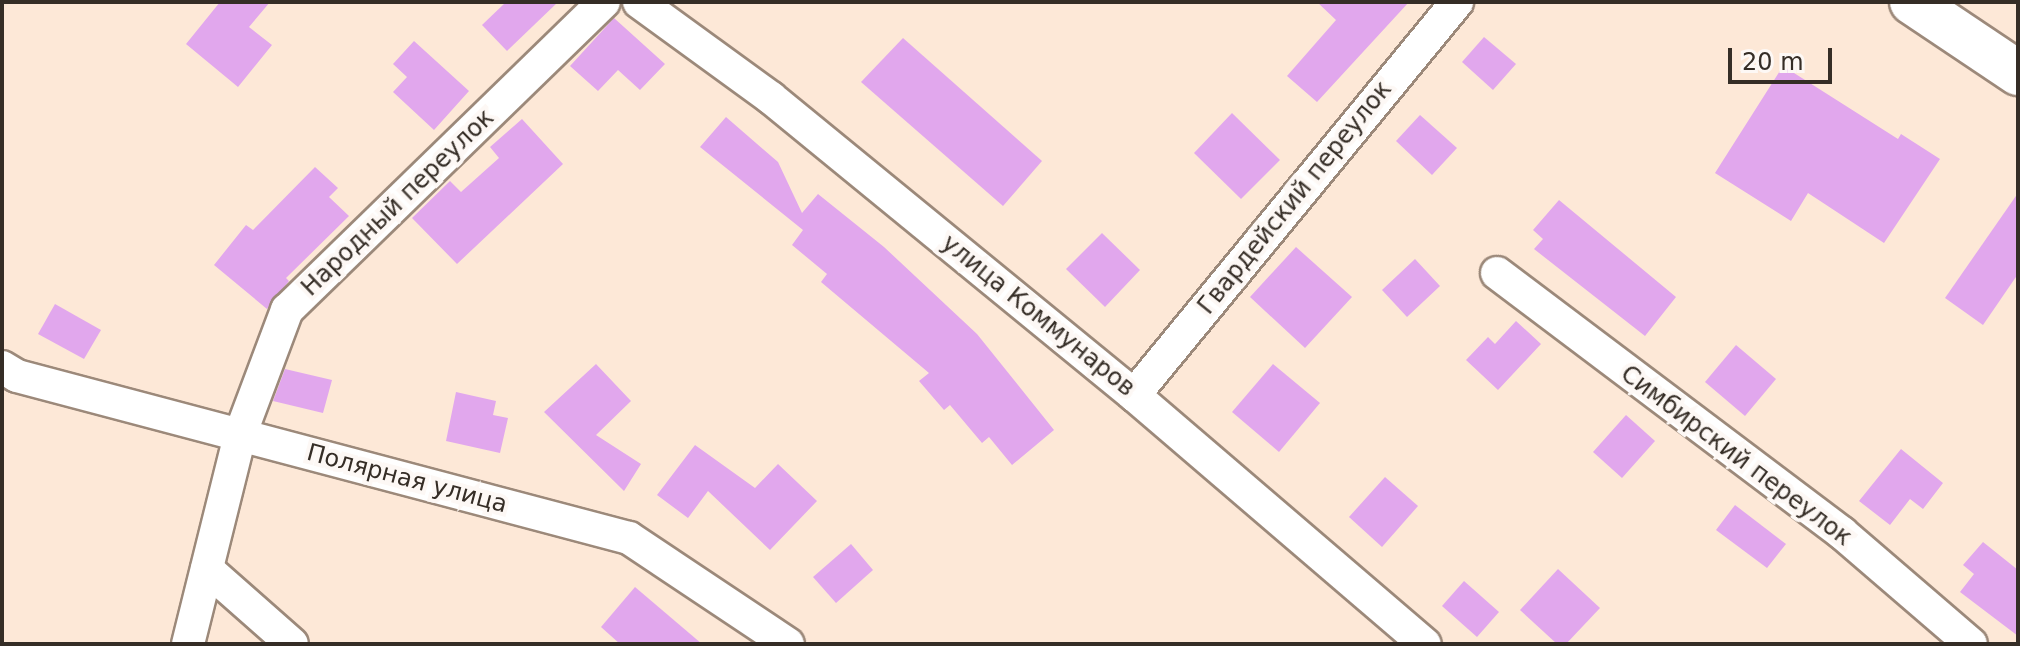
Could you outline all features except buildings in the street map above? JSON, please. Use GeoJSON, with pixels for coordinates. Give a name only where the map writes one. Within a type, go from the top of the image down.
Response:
{"type":"FeatureCollection","features":[{"type":"Feature","properties":{"kind":"main road"},"geometry":{"type":"LineString","coordinates":[[1912,2],[2018,73]]}},
{"type":"Feature","properties":{"kind":"street","name":"Народный переулок"},"geometry":{"type":"LineString","coordinates":[[188,644],[240,435],[287,310],[604,2]]}},
{"type":"Feature","properties":{"kind":"street","name":"улица Коммунаров"},"geometry":{"type":"LineString","coordinates":[[639,2],[771,98],[1134,395],[1425,644]]}},
{"type":"Feature","properties":{"kind":"street","name":"Гвардейский переулок"},"geometry":{"type":"LineString","coordinates":[[1134,395],[1457,2]]}},
{"type":"Feature","properties":{"kind":"street","name":"Симбирский переулок"},"geometry":{"type":"LineString","coordinates":[[1497,273],[1842,533],[1971,644]]}},
{"type":"Feature","properties":{"kind":"street","name":"Полярная улица"},"geometry":{"type":"LineString","coordinates":[[2,367],[17,376],[629,538],[788,644]]}},
{"type":"Feature","properties":{"kind":"street"},"geometry":{"type":"LineString","coordinates":[[207,569],[292,644]]}}]}
